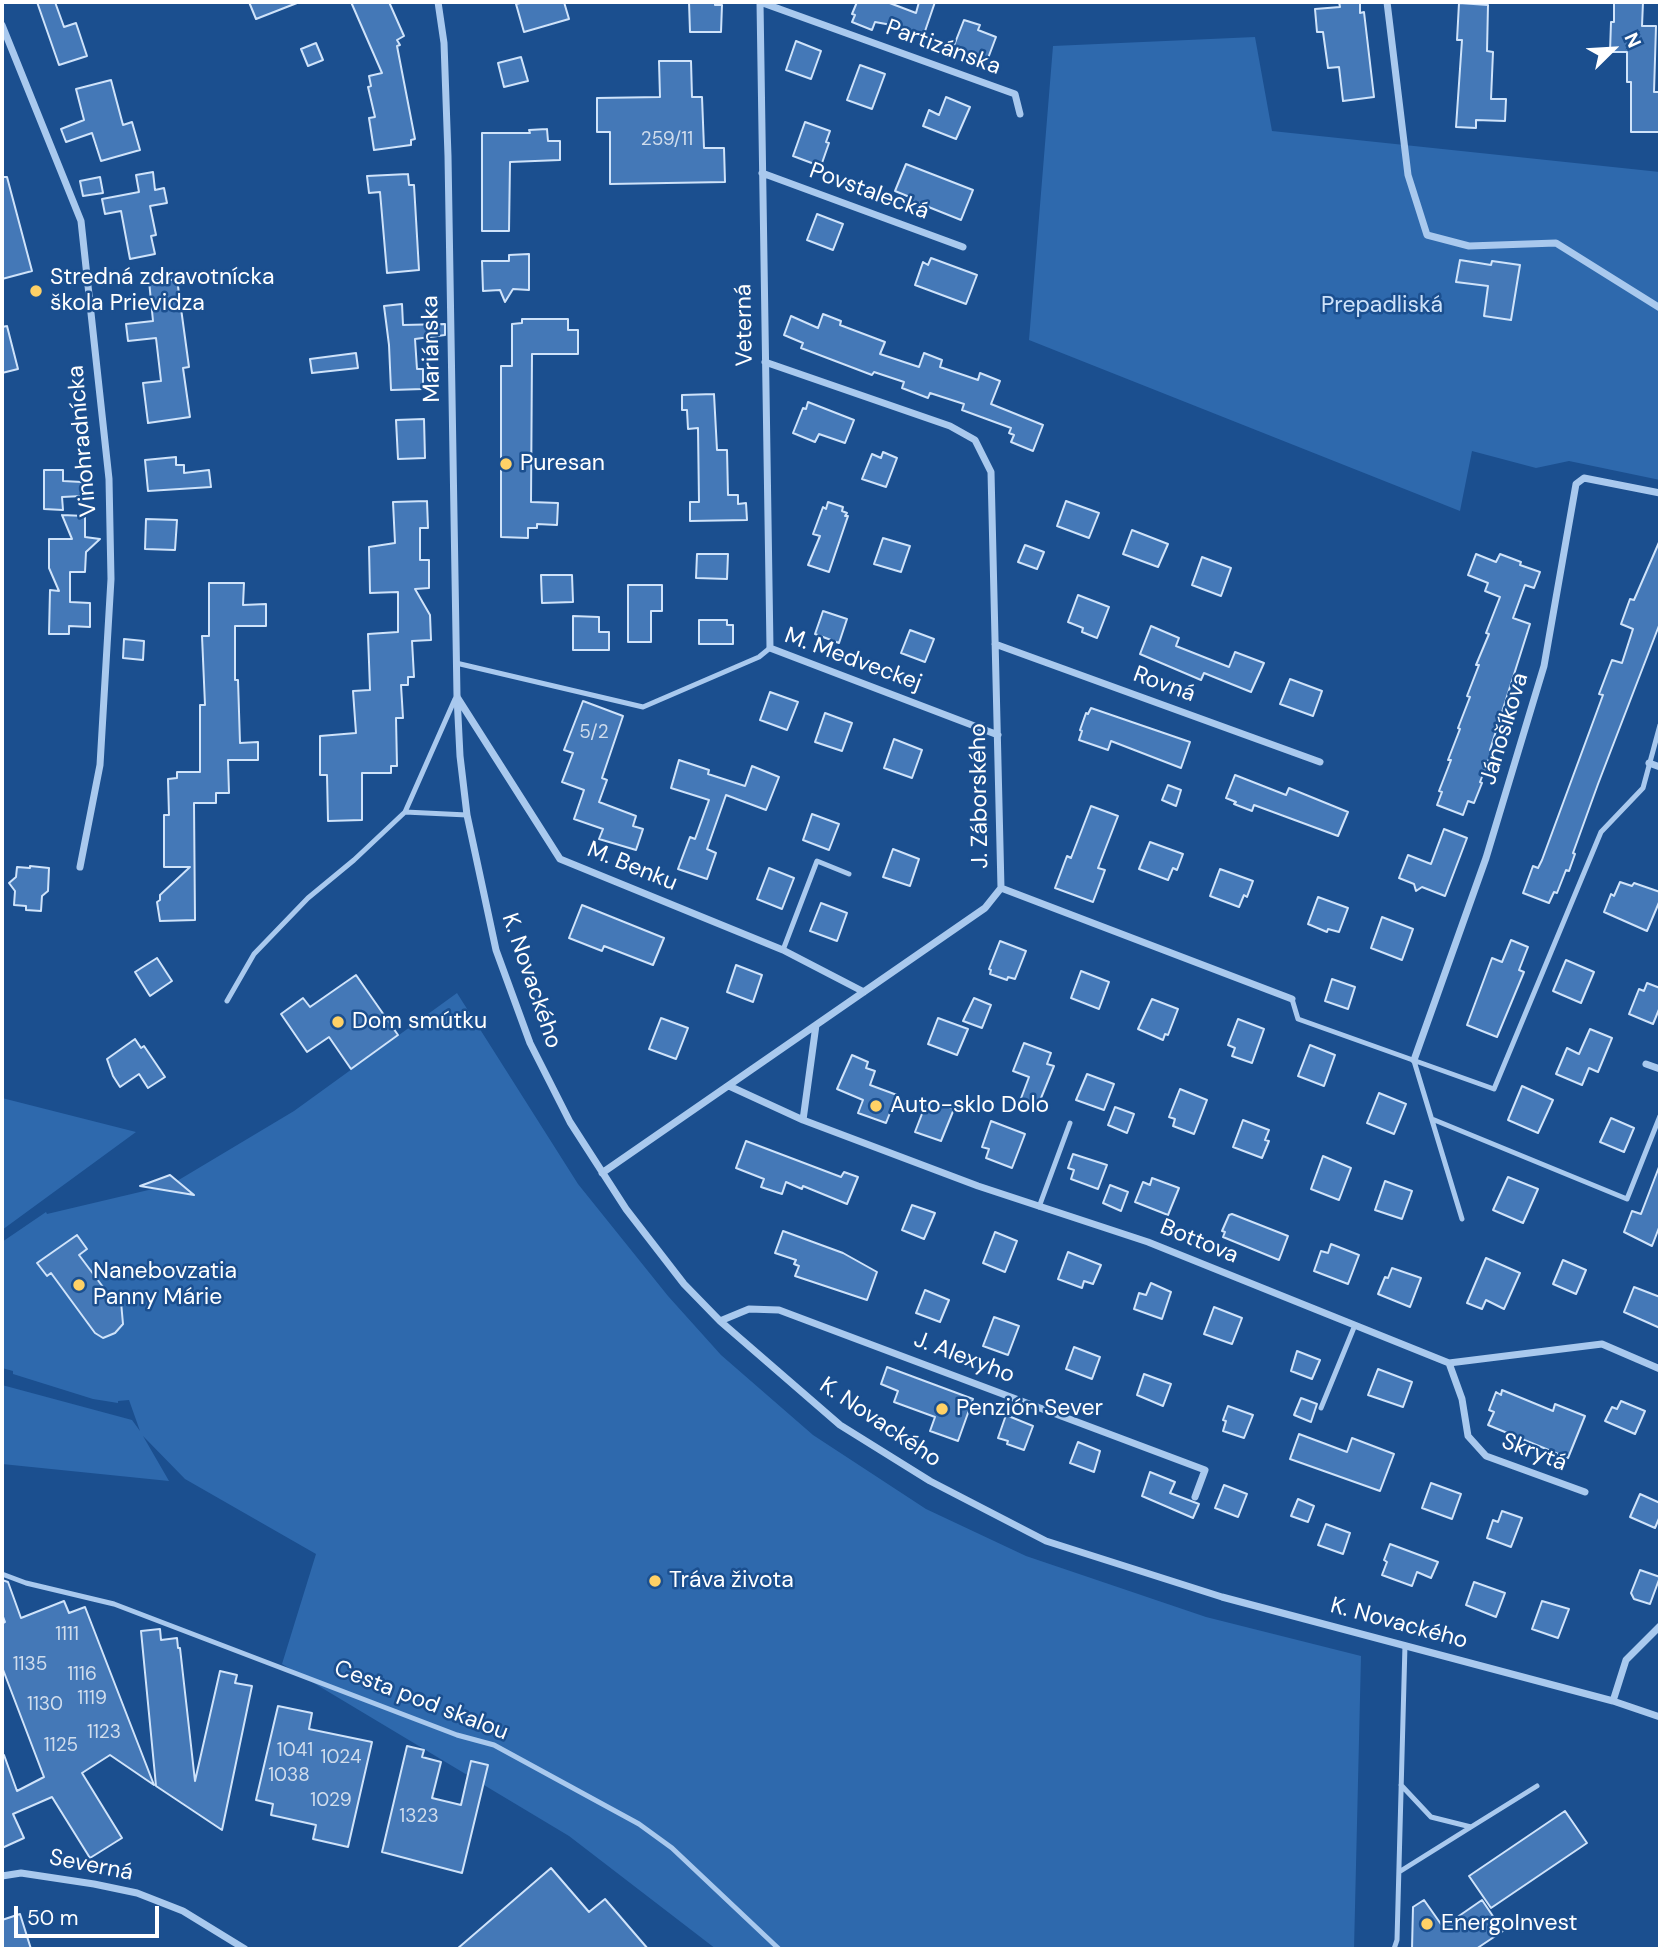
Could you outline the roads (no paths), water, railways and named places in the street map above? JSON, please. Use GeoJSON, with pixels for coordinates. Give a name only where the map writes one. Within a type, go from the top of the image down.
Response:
{"type":"FeatureCollection","features":[{"type":"Feature","properties":{"kind":"street","name":"Mariánska"},"geometry":{"type":"LineString","coordinates":[[438,2],[444,43],[448,156],[457,696]]}},
{"type":"Feature","properties":{"kind":"street","name":"Partizánska"},"geometry":{"type":"LineString","coordinates":[[760,2],[1015,94],[1020,114]]}},
{"type":"Feature","properties":{"kind":"street","name":"Veterná"},"geometry":{"type":"LineString","coordinates":[[760,2],[770,648]]}},
{"type":"Feature","properties":{"kind":"street"},"geometry":{"type":"LineString","coordinates":[[1387,2],[1408,175],[1427,235],[1469,247],[1556,243],[1660,308]]}},
{"type":"Feature","properties":{"kind":"street","name":"Vinohradnícka"},"geometry":{"type":"LineString","coordinates":[[2,25],[81,222],[109,479],[111,579],[100,765],[80,867]]}},
{"type":"Feature","properties":{"kind":"street","name":"Povstalecká"},"geometry":{"type":"LineString","coordinates":[[762,173],[963,247]]}},
{"type":"Feature","properties":{"kind":"street","name":"J. Záborského"},"geometry":{"type":"LineString","coordinates":[[602,1173],[985,908],[1001,888],[991,472],[975,440],[950,426],[765,362]]}},
{"type":"Feature","properties":{"kind":"street","name":"Jánošíkova"},"geometry":{"type":"LineString","coordinates":[[1414,1060],[1486,858],[1544,666],[1576,484],[1584,478],[1660,493]]}},
{"type":"Feature","properties":{"kind":"street","name":"Rovná"},"geometry":{"type":"LineString","coordinates":[[995,644],[1320,761]]}},
{"type":"Feature","properties":{"kind":"street","name":"M. Medveckej"},"geometry":{"type":"LineString","coordinates":[[770,648],[998,735]]}},
{"type":"Feature","properties":{"kind":"street","name":"K. Novackého"},"geometry":{"type":"LineString","coordinates":[[457,696],[467,815],[496,950],[542,1070],[602,1173],[684,1284],[720,1321],[840,1425],[930,1481],[1046,1541],[1222,1597],[1612,1701],[1660,1717]]}},
{"type":"Feature","properties":{"kind":"street","name":"M. Benku"},"geometry":{"type":"LineString","coordinates":[[457,696],[560,859],[783,950],[864,992]]}},
{"type":"Feature","properties":{"kind":"street"},"geometry":{"type":"LineString","coordinates":[[1649,763],[1660,767]]}},
{"type":"Feature","properties":{"kind":"street"},"geometry":{"type":"LineString","coordinates":[[1001,888],[1292,999]]}},
{"type":"Feature","properties":{"kind":"street"},"geometry":{"type":"LineString","coordinates":[[803,1120],[816,1026]]}},
{"type":"Feature","properties":{"kind":"street"},"geometry":{"type":"LineString","coordinates":[[1646,1063],[1660,1069]]}},
{"type":"Feature","properties":{"kind":"street","name":"Bottova"},"geometry":{"type":"LineString","coordinates":[[729,1086],[803,1120],[978,1186],[1148,1242],[1449,1363],[1602,1344],[1660,1369]]}},
{"type":"Feature","properties":{"kind":"street","name":"J. Alexyho"},"geometry":{"type":"LineString","coordinates":[[720,1321],[749,1310],[779,1310],[791,1314],[1205,1469],[1195,1497]]}},
{"type":"Feature","properties":{"kind":"street","name":"Skrytá"},"geometry":{"type":"LineString","coordinates":[[1449,1363],[1462,1399],[1468,1436],[1486,1457],[1585,1492]]}},
{"type":"Feature","properties":{"kind":"street"},"geometry":{"type":"LineString","coordinates":[[1612,1701],[1626,1660],[1660,1626]]}},
{"type":"Feature","properties":{"kind":"street","name":"Severná"},"geometry":{"type":"LineString","coordinates":[[2,1876],[21,1873],[138,1894],[183,1911],[244,1949]]}},
{"type":"Feature","properties":{"kind":"lane","name":"M. Medveckej"},"geometry":{"type":"LineString","coordinates":[[456,663],[643,707],[759,657],[770,648]]}},
{"type":"Feature","properties":{"kind":"lane"},"geometry":{"type":"LineString","coordinates":[[227,1001],[254,954],[308,898],[405,812],[457,696]]}},
{"type":"Feature","properties":{"kind":"lane"},"geometry":{"type":"LineString","coordinates":[[1292,999],[1298,1019],[1494,1089],[1601,831],[1643,788],[1660,725]]}},
{"type":"Feature","properties":{"kind":"lane"},"geometry":{"type":"LineString","coordinates":[[405,812],[467,815]]}},
{"type":"Feature","properties":{"kind":"lane"},"geometry":{"type":"LineString","coordinates":[[783,950],[817,862],[849,874]]}},
{"type":"Feature","properties":{"kind":"lane"},"geometry":{"type":"LineString","coordinates":[[1414,1060],[1462,1219]]}},
{"type":"Feature","properties":{"kind":"lane"},"geometry":{"type":"LineString","coordinates":[[1432,1119],[1627,1199],[1660,1116]]}},
{"type":"Feature","properties":{"kind":"lane"},"geometry":{"type":"LineString","coordinates":[[1039,1206],[1070,1123]]}},
{"type":"Feature","properties":{"kind":"lane"},"geometry":{"type":"LineString","coordinates":[[1321,1408],[1355,1325]]}},
{"type":"Feature","properties":{"kind":"lane","name":"Cesta pod skalou"},"geometry":{"type":"LineString","coordinates":[[2,1574],[26,1583],[114,1604],[457,1735],[494,1745],[639,1824],[672,1848],[779,1949]]}},
{"type":"Feature","properties":{"kind":"lane"},"geometry":{"type":"LineString","coordinates":[[1394,1949],[1397,1940],[1405,1645]]}},
{"type":"Feature","properties":{"kind":"lane"},"geometry":{"type":"LineString","coordinates":[[1401,1785],[1431,1816],[1471,1827]]}},
{"type":"Feature","properties":{"kind":"lane"},"geometry":{"type":"LineString","coordinates":[[1399,1872],[1537,1786]]}},
{"type":"Feature","properties":{"kind":"place","name":"Stredná zdravotnícka škola Prievidza"},"geometry":{"type":"Point","coordinates":[36,291]}},
{"type":"Feature","properties":{"kind":"place","name":"Puresan"},"geometry":{"type":"Point","coordinates":[506,464]}},
{"type":"Feature","properties":{"kind":"place","name":"Dom smútku"},"geometry":{"type":"Point","coordinates":[338,1022]}},
{"type":"Feature","properties":{"kind":"place","name":"Auto-sklo Dolo"},"geometry":{"type":"Point","coordinates":[876,1106]}},
{"type":"Feature","properties":{"kind":"place","name":"Nanebovzatia Panny Márie"},"geometry":{"type":"Point","coordinates":[79,1285]}},
{"type":"Feature","properties":{"kind":"place","name":"Penzión Sever"},"geometry":{"type":"Point","coordinates":[942,1409]}},
{"type":"Feature","properties":{"kind":"place","name":"Tráva života"},"geometry":{"type":"Point","coordinates":[655,1581]}},
{"type":"Feature","properties":{"kind":"place","name":"EnergoInvest"},"geometry":{"type":"Point","coordinates":[1427,1924]}},
{"type":"Feature","properties":{"kind":"park label","name":"Prepadliská"},"geometry":{"type":"Point","coordinates":[1382,306]}}]}
